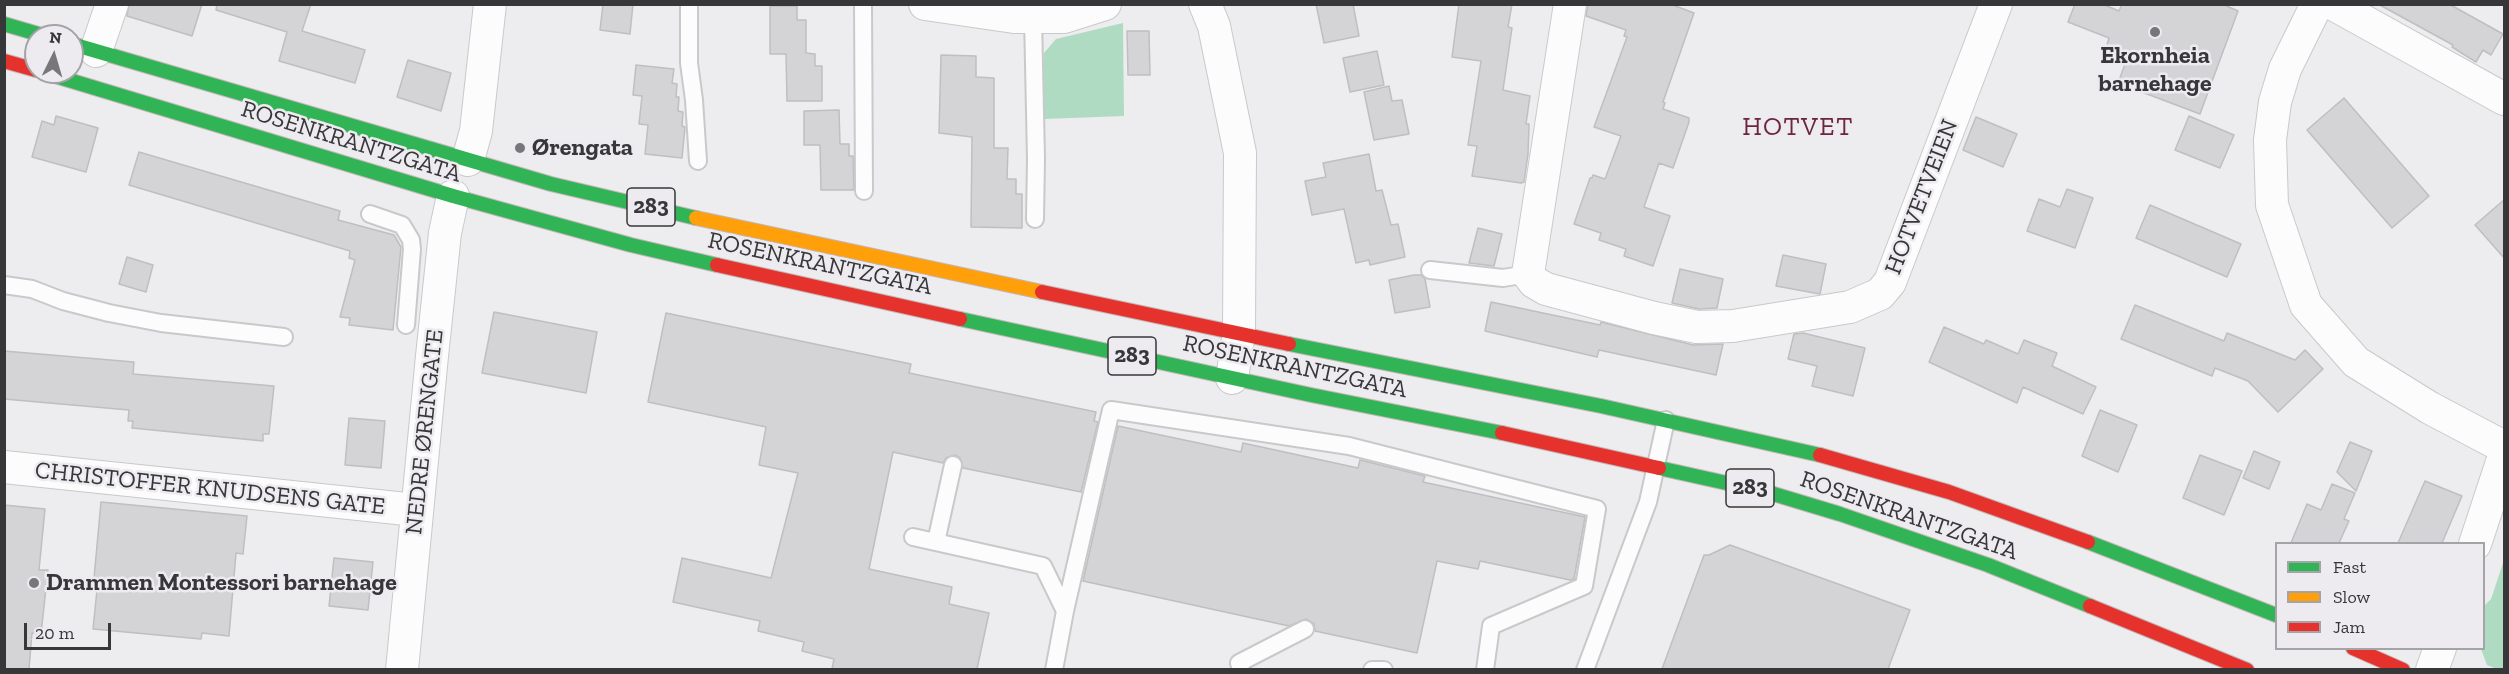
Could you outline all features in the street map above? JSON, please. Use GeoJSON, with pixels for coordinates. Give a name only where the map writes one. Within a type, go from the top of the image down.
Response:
{"type":"FeatureCollection","features":[{"type":"Feature","properties":{"kind":"main road"},"geometry":{"type":"LineString","coordinates":[[4,24],[24,30]]}},
{"type":"Feature","properties":{"kind":"main road","name":"ROSENKRANTZGATA"},"geometry":{"type":"LineString","coordinates":[[84,48],[551,184],[713,222],[1796,448],[1949,492],[2129,556],[2275,614]]}},
{"type":"Feature","properties":{"kind":"main road"},"geometry":{"type":"LineString","coordinates":[[4,61],[24,67]]}},
{"type":"Feature","properties":{"kind":"main road","name":"ROSENKRANTZGATA"},"geometry":{"type":"LineString","coordinates":[[82,84],[453,196],[632,245],[754,274],[1232,378],[1657,466],[1767,492],[1918,540],[2018,577],[2247,669]]}},
{"type":"Feature","properties":{"kind":"main road"},"geometry":{"type":"LineString","coordinates":[[2358,650],[2403,669]]}},
{"type":"Feature","properties":{"kind":"street"},"geometry":{"type":"LineString","coordinates":[[84,48],[112,4]]}},
{"type":"Feature","properties":{"kind":"street"},"geometry":{"type":"LineString","coordinates":[[468,160],[476,131],[490,4]]}},
{"type":"Feature","properties":{"kind":"street"},"geometry":{"type":"LineString","coordinates":[[925,4],[1014,17],[1064,17],[1105,4]]}},
{"type":"Feature","properties":{"kind":"street"},"geometry":{"type":"LineString","coordinates":[[1205,4],[1214,26],[1240,153],[1239,333],[1232,378]]}},
{"type":"Feature","properties":{"kind":"street"},"geometry":{"type":"LineString","coordinates":[[1528,274],[1570,4]]}},
{"type":"Feature","properties":{"kind":"street","name":"HOTVETVEIEN"},"geometry":{"type":"LineString","coordinates":[[1528,274],[1534,282],[1546,289],[1697,327],[1733,326],[1850,307],[1868,301],[1880,294],[1890,282],[1996,4]]}},
{"type":"Feature","properties":{"kind":"street"},"geometry":{"type":"LineString","coordinates":[[2318,4],[2285,69],[2275,102],[2270,140],[2272,205],[2306,305],[2356,362],[2430,408],[2505,447]]}},
{"type":"Feature","properties":{"kind":"street"},"geometry":{"type":"LineString","coordinates":[[2333,4],[2505,99]]}},
{"type":"Feature","properties":{"kind":"street","name":"NEDRE ØRENGATE"},"geometry":{"type":"LineString","coordinates":[[402,669],[416,510],[441,277],[453,196]]}},
{"type":"Feature","properties":{"kind":"street"},"geometry":{"type":"LineString","coordinates":[[2475,542],[2505,456]]}},
{"type":"Feature","properties":{"kind":"street","name":"CHRISTOFFER KNUDSENS GATE"},"geometry":{"type":"LineString","coordinates":[[4,467],[416,510]]}},
{"type":"Feature","properties":{"kind":"street"},"geometry":{"type":"LineString","coordinates":[[2432,669],[2439,650]]}},
{"type":"Feature","properties":{"kind":"lane"},"geometry":{"type":"LineString","coordinates":[[689,4],[689,63],[698,161]]}},
{"type":"Feature","properties":{"kind":"lane"},"geometry":{"type":"LineString","coordinates":[[863,4],[864,191]]}},
{"type":"Feature","properties":{"kind":"lane"},"geometry":{"type":"LineString","coordinates":[[1033,17],[1035,219]]}},
{"type":"Feature","properties":{"kind":"lane"},"geometry":{"type":"LineString","coordinates":[[370,214],[394,220],[407,231],[412,249],[406,325]]}},
{"type":"Feature","properties":{"kind":"lane"},"geometry":{"type":"LineString","coordinates":[[1430,270],[1503,278],[1528,274]]}},
{"type":"Feature","properties":{"kind":"lane"},"geometry":{"type":"LineString","coordinates":[[410,273],[441,277]]}},
{"type":"Feature","properties":{"kind":"lane"},"geometry":{"type":"LineString","coordinates":[[4,285],[32,289],[63,301],[128,317],[284,337]]}},
{"type":"Feature","properties":{"kind":"lane"},"geometry":{"type":"LineString","coordinates":[[1054,669],[1111,410],[1349,446],[1597,508],[1584,586],[1491,626],[1485,669]]}},
{"type":"Feature","properties":{"kind":"lane"},"geometry":{"type":"LineString","coordinates":[[1585,669],[1648,502],[1666,420]]}},
{"type":"Feature","properties":{"kind":"lane"},"geometry":{"type":"LineString","coordinates":[[936,542],[953,465]]}},
{"type":"Feature","properties":{"kind":"lane"},"geometry":{"type":"LineString","coordinates":[[913,537],[1043,566],[1065,611]]}},
{"type":"Feature","properties":{"kind":"lane"},"geometry":{"type":"LineString","coordinates":[[1241,669],[1239,663],[1305,629]]}},
{"type":"Feature","properties":{"kind":"lane"},"geometry":{"type":"LineString","coordinates":[[1372,669],[1384,669]]}},
{"type":"Feature","properties":{"kind":"green space"},"geometry":{"type":"Polygon","coordinates":[[[1123,23],[1124,116],[1044,119],[1044,53],[1056,39],[1123,23]]]}},
{"type":"Feature","properties":{"kind":"green space"},"geometry":{"type":"Polygon","coordinates":[[[2504,560],[2504,669],[2487,665],[2481,650],[2485,650],[2485,605],[2491,599],[2504,560]]]}},
{"type":"Feature","properties":{"kind":"building"},"geometry":{"type":"Polygon","coordinates":[[[129,4],[202,4],[192,36],[127,16],[129,4]]]}},
{"type":"Feature","properties":{"kind":"building"},"geometry":{"type":"Polygon","coordinates":[[[217,4],[311,4],[302,31],[365,50],[355,83],[279,61],[287,32],[216,10],[217,4]]]}},
{"type":"Feature","properties":{"kind":"building"},"geometry":{"type":"Polygon","coordinates":[[[603,4],[633,4],[630,34],[600,30],[603,4]]]}},
{"type":"Feature","properties":{"kind":"building"},"geometry":{"type":"Polygon","coordinates":[[[1316,4],[1353,4],[1359,36],[1324,43],[1316,4]]]}},
{"type":"Feature","properties":{"kind":"building"},"geometry":{"type":"Polygon","coordinates":[[[1459,4],[1512,4],[1508,27],[1512,28],[1503,90],[1530,96],[1526,124],[1529,124],[1528,154],[1524,182],[1472,176],[1477,146],[1468,145],[1481,61],[1452,57],[1459,4]]]}},
{"type":"Feature","properties":{"kind":"building"},"geometry":{"type":"Polygon","coordinates":[[[1588,4],[1670,4],[1694,13],[1663,102],[1665,103],[1663,109],[1689,118],[1689,122],[1673,168],[1659,163],[1644,207],[1670,216],[1653,266],[1624,256],[1626,249],[1599,240],[1601,233],[1574,224],[1590,178],[1593,175],[1605,179],[1621,136],[1594,127],[1627,37],[1624,36],[1626,30],[1586,16],[1588,4]]]}},
{"type":"Feature","properties":{"kind":"building"},"geometry":{"type":"Polygon","coordinates":[[[2075,4],[2102,4],[2119,11],[2122,4],[2222,4],[2238,11],[2200,114],[2118,83],[2128,56],[2106,48],[2109,38],[2068,22],[2075,4]]]}},
{"type":"Feature","properties":{"kind":"building"},"geometry":{"type":"Polygon","coordinates":[[[2378,4],[2449,4],[2503,34],[2491,55],[2483,50],[2476,62],[2452,47],[2453,45],[2378,4]]]}},
{"type":"Feature","properties":{"kind":"building"},"geometry":{"type":"Polygon","coordinates":[[[770,6],[797,6],[797,20],[806,20],[806,53],[815,54],[815,66],[822,66],[822,101],[787,101],[786,54],[770,54],[770,6]]]}},
{"type":"Feature","properties":{"kind":"building"},"geometry":{"type":"Polygon","coordinates":[[[1127,31],[1149,31],[1150,75],[1128,75],[1127,31]]]}},
{"type":"Feature","properties":{"kind":"building"},"geometry":{"type":"Polygon","coordinates":[[[1377,51],[1384,85],[1350,92],[1343,58],[1377,51]]]}},
{"type":"Feature","properties":{"kind":"building"},"geometry":{"type":"Polygon","coordinates":[[[941,55],[976,56],[976,77],[994,78],[994,148],[1008,148],[1007,179],[1016,179],[1016,194],[1022,194],[1022,228],[971,227],[972,137],[939,133],[941,55]]]}},
{"type":"Feature","properties":{"kind":"building"},"geometry":{"type":"Polygon","coordinates":[[[408,60],[451,73],[441,111],[397,97],[408,60]]]}},
{"type":"Feature","properties":{"kind":"building"},"geometry":{"type":"Polygon","coordinates":[[[636,65],[674,69],[672,83],[677,84],[678,111],[683,112],[682,126],[685,127],[682,158],[645,154],[648,125],[639,124],[642,96],[633,95],[636,65]]]}},
{"type":"Feature","properties":{"kind":"building"},"geometry":{"type":"Polygon","coordinates":[[[1389,86],[1392,101],[1402,100],[1409,134],[1374,140],[1364,92],[1389,86]]]}},
{"type":"Feature","properties":{"kind":"building"},"geometry":{"type":"Polygon","coordinates":[[[2344,98],[2429,196],[2392,228],[2307,130],[2344,98]]]}},
{"type":"Feature","properties":{"kind":"building"},"geometry":{"type":"Polygon","coordinates":[[[839,110],[840,144],[849,144],[849,156],[853,156],[854,190],[821,190],[820,145],[804,145],[804,111],[839,110]]]}},
{"type":"Feature","properties":{"kind":"building"},"geometry":{"type":"Polygon","coordinates":[[[56,116],[98,128],[86,172],[32,157],[42,121],[54,125],[56,116]]]}},
{"type":"Feature","properties":{"kind":"building"},"geometry":{"type":"Polygon","coordinates":[[[2189,116],[2234,135],[2220,168],[2175,150],[2189,116]]]}},
{"type":"Feature","properties":{"kind":"building"},"geometry":{"type":"Polygon","coordinates":[[[1976,117],[2017,134],[2003,167],[1963,150],[1976,117]]]}},
{"type":"Feature","properties":{"kind":"building"},"geometry":{"type":"Polygon","coordinates":[[[139,152],[340,211],[338,220],[394,235],[401,247],[393,330],[349,325],[350,318],[340,317],[355,260],[349,258],[350,251],[129,185],[139,152]]]}},
{"type":"Feature","properties":{"kind":"building"},"geometry":{"type":"Polygon","coordinates":[[[1369,154],[1376,191],[1382,190],[1391,225],[1398,224],[1405,257],[1370,265],[1369,260],[1356,263],[1344,209],[1312,215],[1305,181],[1326,177],[1323,163],[1369,154]]]}},
{"type":"Feature","properties":{"kind":"building"},"geometry":{"type":"Polygon","coordinates":[[[2067,189],[2093,198],[2075,248],[2027,231],[2039,199],[2060,207],[2067,189]]]}},
{"type":"Feature","properties":{"kind":"building"},"geometry":{"type":"Polygon","coordinates":[[[2505,199],[2505,259],[2475,225],[2505,199]]]}},
{"type":"Feature","properties":{"kind":"building"},"geometry":{"type":"Polygon","coordinates":[[[2150,205],[2241,244],[2227,277],[2136,238],[2150,205]]]}},
{"type":"Feature","properties":{"kind":"building"},"geometry":{"type":"Polygon","coordinates":[[[1478,228],[1502,234],[1494,266],[1469,263],[1478,228]]]}},
{"type":"Feature","properties":{"kind":"building"},"geometry":{"type":"Polygon","coordinates":[[[1783,255],[1826,264],[1820,294],[1776,286],[1783,255]]]}},
{"type":"Feature","properties":{"kind":"building"},"geometry":{"type":"Polygon","coordinates":[[[127,257],[153,265],[146,292],[119,284],[127,257]]]}},
{"type":"Feature","properties":{"kind":"building"},"geometry":{"type":"Polygon","coordinates":[[[1680,269],[1723,279],[1717,308],[1699,309],[1672,303],[1680,269]]]}},
{"type":"Feature","properties":{"kind":"building"},"geometry":{"type":"Polygon","coordinates":[[[1421,275],[1425,279],[1430,307],[1395,313],[1389,280],[1421,275]]]}},
{"type":"Feature","properties":{"kind":"building"},"geometry":{"type":"Polygon","coordinates":[[[1491,302],[1600,325],[1601,322],[1693,345],[1723,344],[1716,375],[1599,350],[1597,357],[1485,331],[1491,302]]]}},
{"type":"Feature","properties":{"kind":"building"},"geometry":{"type":"Polygon","coordinates":[[[2135,305],[2224,341],[2227,333],[2295,360],[2305,350],[2323,369],[2278,412],[2248,381],[2215,368],[2212,376],[2121,339],[2135,305]]]}},
{"type":"Feature","properties":{"kind":"building"},"geometry":{"type":"Polygon","coordinates":[[[494,312],[597,332],[586,393],[482,373],[494,312]]]}},
{"type":"Feature","properties":{"kind":"building"},"geometry":{"type":"Polygon","coordinates":[[[666,313],[911,364],[909,373],[1096,412],[1094,421],[1098,422],[1081,492],[963,468],[960,458],[955,455],[946,458],[943,463],[893,452],[869,569],[952,587],[949,604],[989,613],[977,669],[832,669],[834,659],[802,651],[804,642],[758,631],[760,621],[673,602],[682,558],[771,578],[798,473],[759,465],[766,427],[648,402],[666,313]]]}},
{"type":"Feature","properties":{"kind":"building"},"geometry":{"type":"Polygon","coordinates":[[[1944,327],[1984,344],[1986,340],[2018,354],[2024,340],[2057,353],[2052,366],[2096,387],[2083,414],[2023,387],[2017,403],[1929,362],[1944,327]]]}},
{"type":"Feature","properties":{"kind":"building"},"geometry":{"type":"Polygon","coordinates":[[[1803,333],[1865,348],[1853,396],[1812,386],[1817,366],[1788,359],[1794,334],[1803,333]]]}},
{"type":"Feature","properties":{"kind":"building"},"geometry":{"type":"Polygon","coordinates":[[[4,351],[134,362],[133,374],[274,386],[269,434],[263,434],[263,441],[132,428],[133,421],[128,421],[129,410],[4,399],[4,351]]]}},
{"type":"Feature","properties":{"kind":"building"},"geometry":{"type":"Polygon","coordinates":[[[2100,410],[2137,425],[2118,472],[2082,456],[2100,410]]]}},
{"type":"Feature","properties":{"kind":"building"},"geometry":{"type":"Polygon","coordinates":[[[349,418],[385,421],[381,468],[345,465],[349,418]]]}},
{"type":"Feature","properties":{"kind":"building"},"geometry":{"type":"Polygon","coordinates":[[[1118,426],[1241,452],[1243,443],[1358,468],[1360,460],[1425,476],[1423,482],[1585,517],[1574,579],[1480,561],[1478,569],[1437,561],[1417,653],[1315,631],[1314,624],[1306,619],[1289,626],[1083,581],[1118,426]]]}},
{"type":"Feature","properties":{"kind":"building"},"geometry":{"type":"Polygon","coordinates":[[[2350,442],[2372,451],[2356,491],[2337,472],[2350,442]]]}},
{"type":"Feature","properties":{"kind":"building"},"geometry":{"type":"Polygon","coordinates":[[[2254,451],[2280,462],[2269,489],[2243,478],[2254,451]]]}},
{"type":"Feature","properties":{"kind":"building"},"geometry":{"type":"Polygon","coordinates":[[[2200,455],[2242,471],[2224,515],[2183,498],[2200,455]]]}},
{"type":"Feature","properties":{"kind":"building"},"geometry":{"type":"Polygon","coordinates":[[[2425,481],[2462,496],[2442,542],[2398,542],[2425,481]]]}},
{"type":"Feature","properties":{"kind":"building"},"geometry":{"type":"Polygon","coordinates":[[[2332,484],[2355,493],[2344,519],[2349,521],[2339,542],[2291,542],[2307,504],[2321,510],[2332,484]]]}},
{"type":"Feature","properties":{"kind":"building"},"geometry":{"type":"Polygon","coordinates":[[[101,502],[247,516],[243,554],[236,553],[229,636],[202,633],[201,639],[93,629],[97,590],[93,589],[101,502]]]}},
{"type":"Feature","properties":{"kind":"building"},"geometry":{"type":"Polygon","coordinates":[[[4,505],[45,509],[39,570],[48,570],[41,634],[32,633],[29,669],[4,669],[4,505]]]}},
{"type":"Feature","properties":{"kind":"building"},"geometry":{"type":"Polygon","coordinates":[[[1730,545],[1910,610],[1888,669],[1662,669],[1704,555],[1730,545]]]}},
{"type":"Feature","properties":{"kind":"building"},"geometry":{"type":"Polygon","coordinates":[[[334,558],[373,562],[368,610],[329,606],[334,558]]]}},
{"type":"Feature","properties":{"kind":"traffic: fast"},"geometry":{"type":"LineString","coordinates":[[4,24],[24,30]]}},
{"type":"Feature","properties":{"kind":"traffic: fast"},"geometry":{"type":"LineString","coordinates":[[84,48],[551,184],[696,218]]}},
{"type":"Feature","properties":{"kind":"traffic: fast"},"geometry":{"type":"LineString","coordinates":[[82,84],[453,196],[631,245],[717,265]]}},
{"type":"Feature","properties":{"kind":"traffic: fast"},"geometry":{"type":"LineString","coordinates":[[960,319],[1311,395],[1502,433]]}},
{"type":"Feature","properties":{"kind":"traffic: fast"},"geometry":{"type":"LineString","coordinates":[[1289,344],[1601,406],[1820,455]]}},
{"type":"Feature","properties":{"kind":"traffic: fast"},"geometry":{"type":"LineString","coordinates":[[1659,468],[1767,492],[1840,514],[1988,565],[2090,606]]}},
{"type":"Feature","properties":{"kind":"traffic: fast"},"geometry":{"type":"LineString","coordinates":[[2088,542],[2275,615]]}},
{"type":"Feature","properties":{"kind":"traffic: slow"},"geometry":{"type":"LineString","coordinates":[[696,218],[1042,292]]}},
{"type":"Feature","properties":{"kind":"traffic: jam"},"geometry":{"type":"LineString","coordinates":[[4,61],[24,67]]}},
{"type":"Feature","properties":{"kind":"traffic: jam"},"geometry":{"type":"LineString","coordinates":[[717,265],[960,319]]}},
{"type":"Feature","properties":{"kind":"traffic: jam"},"geometry":{"type":"LineString","coordinates":[[1042,292],[1289,344]]}},
{"type":"Feature","properties":{"kind":"traffic: jam"},"geometry":{"type":"LineString","coordinates":[[1502,433],[1659,468]]}},
{"type":"Feature","properties":{"kind":"traffic: jam"},"geometry":{"type":"LineString","coordinates":[[1820,455],[1949,492],[2088,542]]}},
{"type":"Feature","properties":{"kind":"traffic: jam"},"geometry":{"type":"LineString","coordinates":[[2090,606],[2247,670]]}},
{"type":"Feature","properties":{"kind":"traffic: jam"},"geometry":{"type":"LineString","coordinates":[[2358,650],[2403,670]]}},
{"type":"Feature","properties":{"kind":"place","name":"Ekornheia barnehage"},"geometry":{"type":"Point","coordinates":[2155,32]}},
{"type":"Feature","properties":{"kind":"place","name":"Ørengata"},"geometry":{"type":"Point","coordinates":[520,148]}},
{"type":"Feature","properties":{"kind":"place","name":"Drammen Montessori barnehage"},"geometry":{"type":"Point","coordinates":[34,583]}},
{"type":"Feature","properties":{"kind":"district","name":"HOTVET"},"geometry":{"type":"Point","coordinates":[1798,128]}}]}
